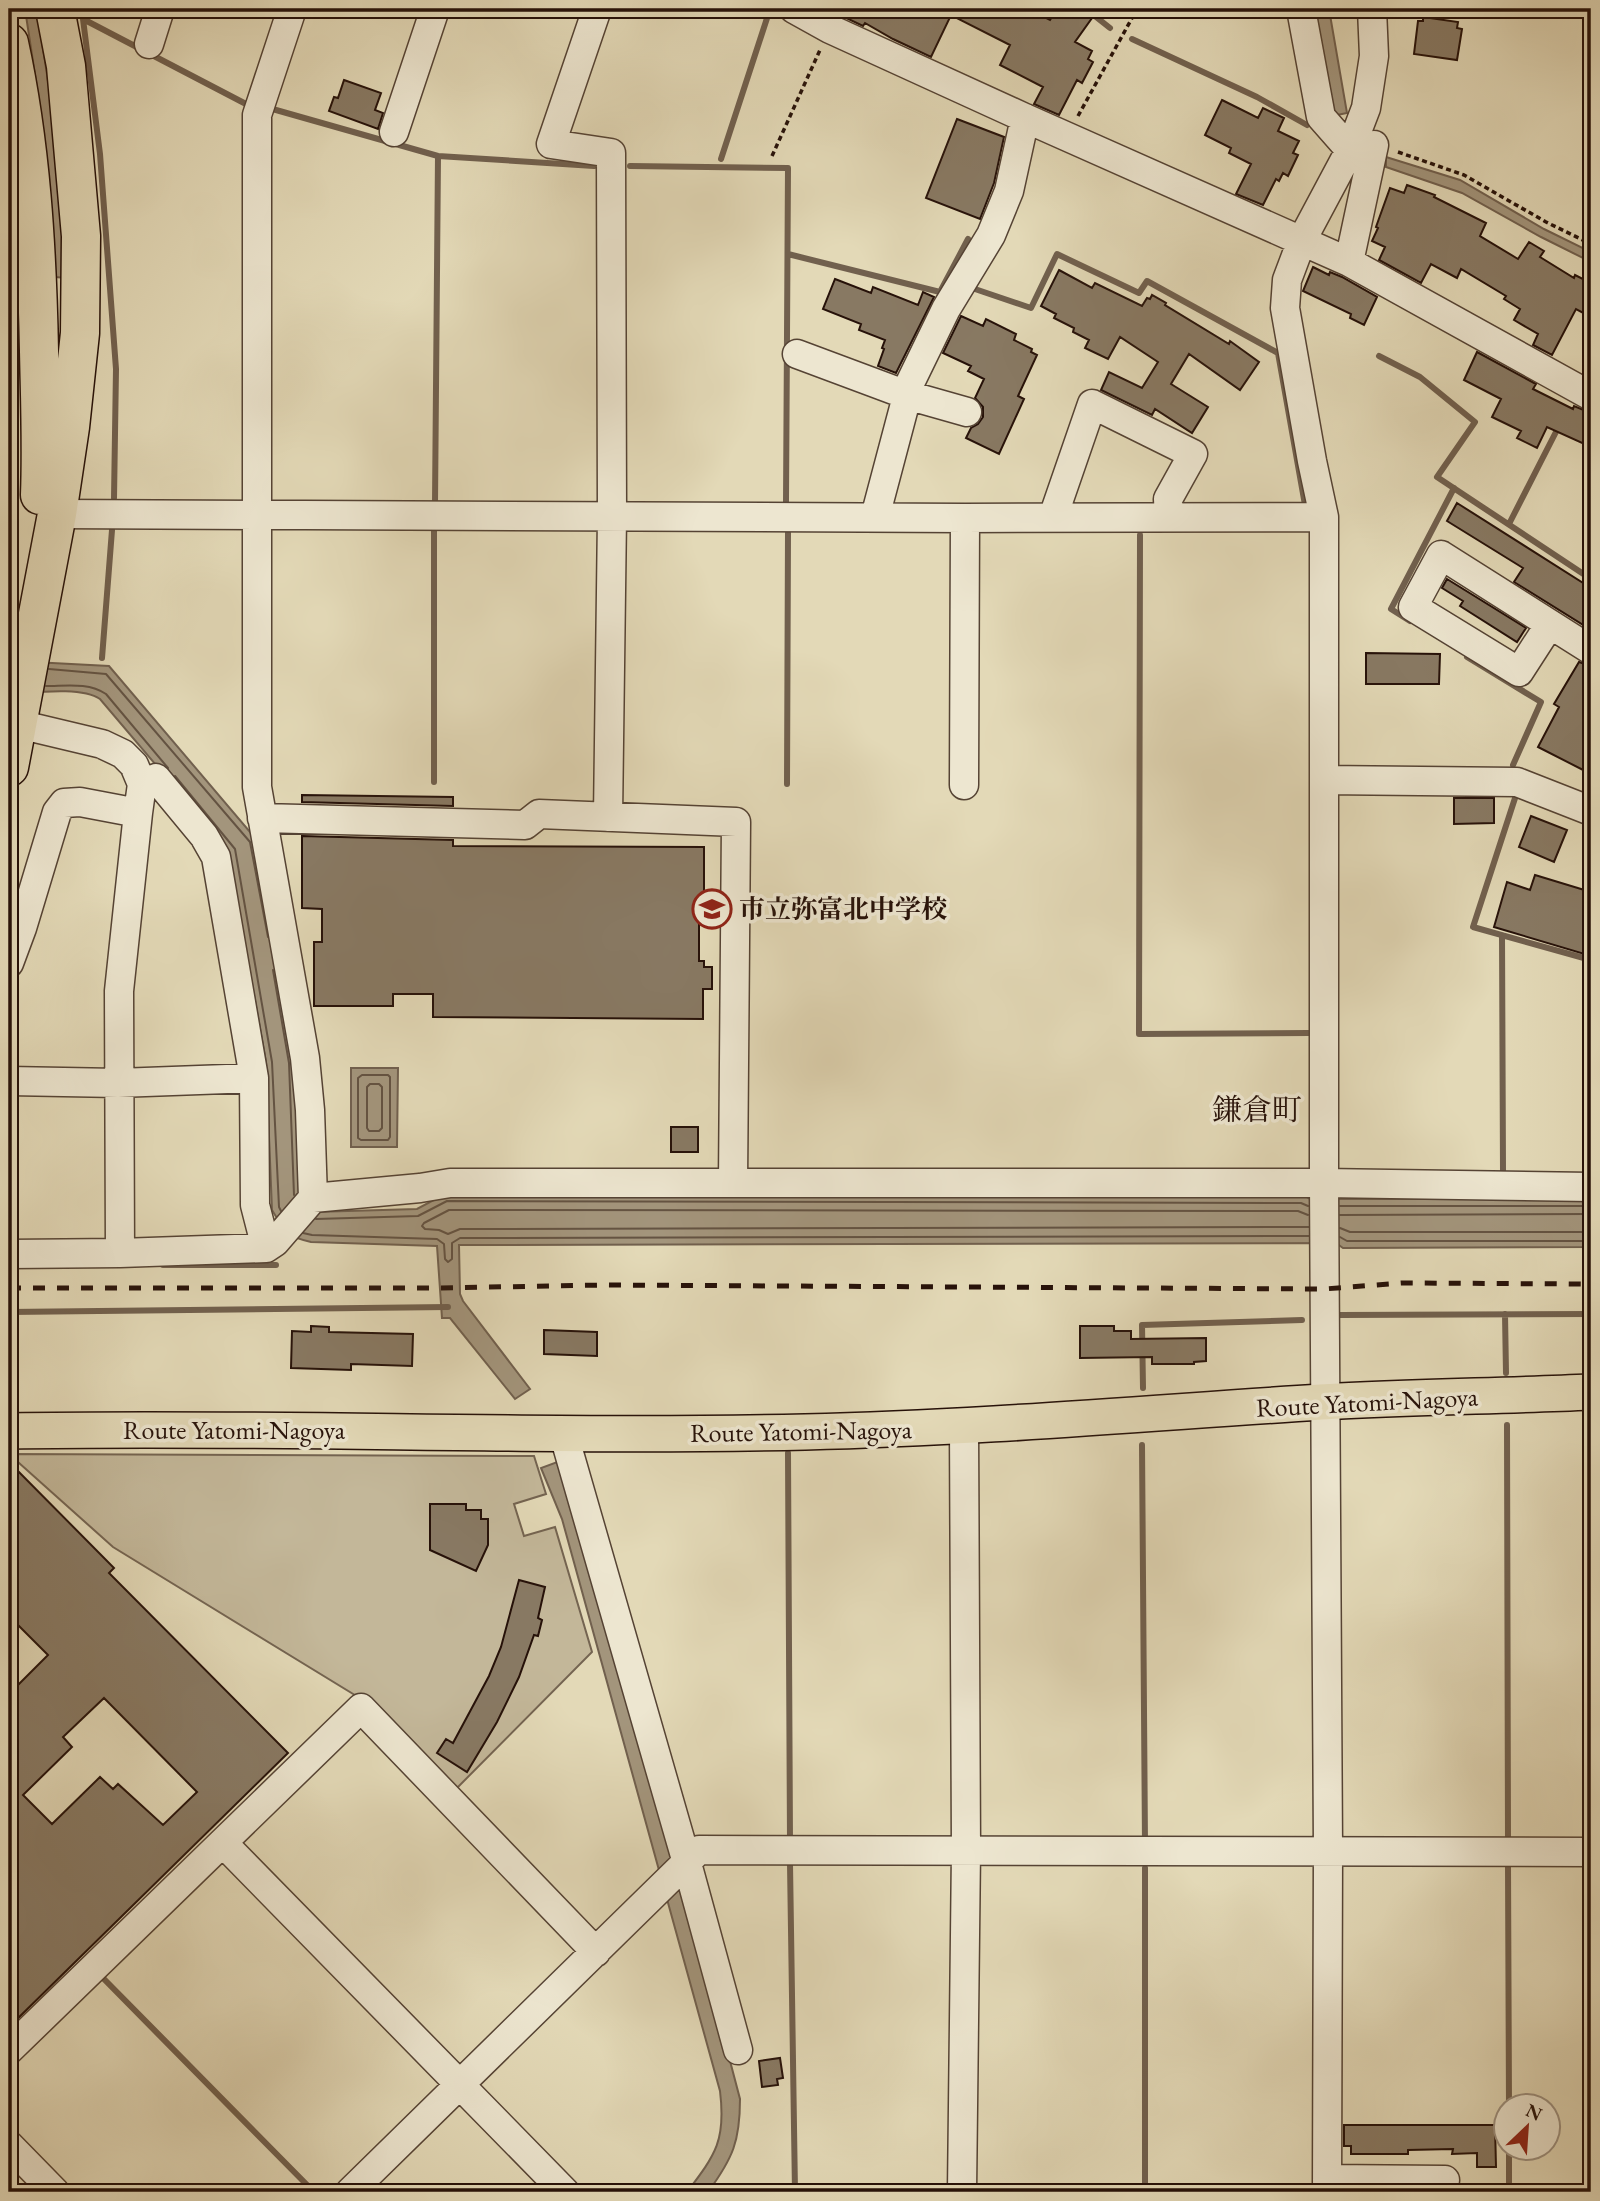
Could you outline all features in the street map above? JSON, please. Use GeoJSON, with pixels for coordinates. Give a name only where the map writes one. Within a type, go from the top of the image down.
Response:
{"type":"FeatureCollection","features":[{"type":"Feature","properties":{"kind":"highway"},"geometry":{"type":"LineString","coordinates":[[24,657],[57,513],[80,333],[81,236],[66,65],[55,9]]}},
{"type":"Feature","properties":{"kind":"highway"},"geometry":{"type":"LineString","coordinates":[[9,43],[16,74],[34,209],[40,434],[20,714],[9,767]]}},
{"type":"Feature","properties":{"kind":"main road","name":"Route Yatomi-Nagoya"},"geometry":{"type":"LineString","coordinates":[[9,1431],[194,1428],[804,1432],[964,1427],[1324,1402],[1591,1392]]}},
{"type":"Feature","properties":{"kind":"street"},"geometry":{"type":"LineString","coordinates":[[149,44],[160,9]]}},
{"type":"Feature","properties":{"kind":"street"},"geometry":{"type":"LineString","coordinates":[[292,9],[257,115],[257,787],[305,1058],[310,1110],[312,1200]]}},
{"type":"Feature","properties":{"kind":"street"},"geometry":{"type":"LineString","coordinates":[[394,132],[435,9]]}},
{"type":"Feature","properties":{"kind":"street"},"geometry":{"type":"LineString","coordinates":[[597,9],[551,144],[611,153],[612,516],[608,806]]}},
{"type":"Feature","properties":{"kind":"street"},"geometry":{"type":"LineString","coordinates":[[794,9],[830,29],[1025,118],[1349,262],[1591,396]]}},
{"type":"Feature","properties":{"kind":"street"},"geometry":{"type":"LineString","coordinates":[[1301,9],[1321,117],[1362,148]]}},
{"type":"Feature","properties":{"kind":"street"},"geometry":{"type":"LineString","coordinates":[[1349,262],[1374,55],[1372,9]]}},
{"type":"Feature","properties":{"kind":"street"},"geometry":{"type":"LineString","coordinates":[[875,517],[911,381],[946,309],[991,235],[1009,191],[1025,118]]}},
{"type":"Feature","properties":{"kind":"street"},"geometry":{"type":"LineString","coordinates":[[1362,148],[1302,240],[1287,280],[1285,307],[1324,517],[1327,2185],[1444,2180]]}},
{"type":"Feature","properties":{"kind":"street"},"geometry":{"type":"LineString","coordinates":[[797,354],[907,395],[967,412]]}},
{"type":"Feature","properties":{"kind":"street"},"geometry":{"type":"LineString","coordinates":[[1053,517],[1092,404],[1193,454],[1168,499],[1169,517]]}},
{"type":"Feature","properties":{"kind":"street"},"geometry":{"type":"LineString","coordinates":[[57,513],[1324,517]]}},
{"type":"Feature","properties":{"kind":"street"},"geometry":{"type":"LineString","coordinates":[[964,785],[965,517]]}},
{"type":"Feature","properties":{"kind":"street"},"geometry":{"type":"LineString","coordinates":[[1550,624],[1519,672],[1413,607],[1441,555],[1550,624],[1591,650]]}},
{"type":"Feature","properties":{"kind":"street"},"geometry":{"type":"LineString","coordinates":[[20,714],[123,754],[134,765],[142,784],[119,991],[120,1254]]}},
{"type":"Feature","properties":{"kind":"street"},"geometry":{"type":"LineString","coordinates":[[142,784],[156,778],[204,836],[216,857],[254,1078],[255,1205],[272,1242]]}},
{"type":"Feature","properties":{"kind":"street"},"geometry":{"type":"LineString","coordinates":[[1324,780],[1517,782],[1591,811]]}},
{"type":"Feature","properties":{"kind":"street"},"geometry":{"type":"LineString","coordinates":[[9,963],[57,812],[64,803],[80,802],[138,813]]}},
{"type":"Feature","properties":{"kind":"street"},"geometry":{"type":"LineString","coordinates":[[262,818],[525,825],[539,814],[608,806],[736,822],[733,1183]]}},
{"type":"Feature","properties":{"kind":"street"},"geometry":{"type":"LineString","coordinates":[[9,1082],[118,1083],[254,1078]]}},
{"type":"Feature","properties":{"kind":"street"},"geometry":{"type":"LineString","coordinates":[[9,1254],[120,1254],[272,1242],[312,1200],[450,1183],[733,1183],[1324,1190],[1591,1188]]}},
{"type":"Feature","properties":{"kind":"street"},"geometry":{"type":"LineString","coordinates":[[962,2192],[966,1850],[964,1427]]}},
{"type":"Feature","properties":{"kind":"street"},"geometry":{"type":"LineString","coordinates":[[562,1432],[676,1873],[738,2050]]}},
{"type":"Feature","properties":{"kind":"street"},"geometry":{"type":"LineString","coordinates":[[9,2050],[361,1709],[596,1952]]}},
{"type":"Feature","properties":{"kind":"street"},"geometry":{"type":"LineString","coordinates":[[223,1843],[565,2192]]}},
{"type":"Feature","properties":{"kind":"street"},"geometry":{"type":"LineString","coordinates":[[350,2192],[699,1850],[1591,1852]]}},
{"type":"Feature","properties":{"kind":"street"},"geometry":{"type":"LineString","coordinates":[[9,2145],[55,2192]]}},
{"type":"Feature","properties":{"kind":"path"},"geometry":{"type":"LineString","coordinates":[[1067,136],[1137,9]]}},
{"type":"Feature","properties":{"kind":"path"},"geometry":{"type":"LineString","coordinates":[[772,156],[830,29]]}},
{"type":"Feature","properties":{"kind":"path"},"geometry":{"type":"LineString","coordinates":[[1362,148],[1436,164],[1464,175],[1546,222],[1591,244]]}},
{"type":"Feature","properties":{"kind":"shaded area"},"geometry":{"type":"Polygon","coordinates":[[[9,1454],[534,1456],[546,1494],[514,1504],[524,1536],[555,1527],[592,1652],[451,1794],[358,1697],[113,1547],[9,1454]]]}},
{"type":"Feature","properties":{"kind":"water"},"geometry":{"type":"Polygon","coordinates":[[[25,9],[37,9],[55,127],[67,278],[55,277],[43,127],[25,9]]]}},
{"type":"Feature","properties":{"kind":"water"},"geometry":{"type":"Polygon","coordinates":[[[1311,9],[1329,9],[1347,113],[1332,116],[1311,9]]]}},
{"type":"Feature","properties":{"kind":"water"},"geometry":{"type":"Polygon","coordinates":[[[1386,157],[1460,180],[1544,229],[1591,252],[1591,262],[1462,193],[1386,167],[1386,157]]]}},
{"type":"Feature","properties":{"kind":"water"},"geometry":{"type":"Polygon","coordinates":[[[33,662],[109,666],[256,839],[277,949],[314,1212],[417,1209],[445,1194],[1591,1199],[1591,1247],[1343,1248],[1336,1243],[459,1245],[460,1294],[463,1301],[530,1389],[515,1399],[450,1318],[442,1318],[437,1246],[311,1242],[290,1235],[280,1223],[272,1210],[266,1062],[228,850],[100,699],[69,691],[9,694],[33,662]]]}},
{"type":"Feature","properties":{"kind":"water"},"geometry":{"type":"Polygon","coordinates":[[[351,1068],[398,1068],[397,1147],[351,1147],[351,1068]]]}},
{"type":"Feature","properties":{"kind":"water"},"geometry":{"type":"Polygon","coordinates":[[[560,1461],[683,1882],[740,2099],[739,2126],[733,2148],[724,2169],[708,2192],[687,2192],[717,2146],[721,2122],[720,2091],[562,1519],[541,1468],[560,1461]]]}},
{"type":"Feature","properties":{"kind":"building"},"geometry":{"type":"Polygon","coordinates":[[[840,9],[1029,9],[1050,20],[1057,9],[1079,9],[1092,18],[1075,42],[1092,51],[1088,59],[1093,62],[1082,83],[1077,80],[1059,115],[1034,104],[1043,87],[1000,65],[1010,45],[951,15],[931,57],[865,23],[863,26],[842,16],[844,11],[840,9]]]}},
{"type":"Feature","properties":{"kind":"building"},"geometry":{"type":"Polygon","coordinates":[[[1423,17],[1458,22],[1457,28],[1462,29],[1457,60],[1414,54],[1418,21],[1423,21],[1423,17]]]}},
{"type":"Feature","properties":{"kind":"building"},"geometry":{"type":"Polygon","coordinates":[[[344,80],[381,93],[375,110],[383,113],[378,129],[329,111],[334,97],[338,98],[344,80]]]}},
{"type":"Feature","properties":{"kind":"building"},"geometry":{"type":"Polygon","coordinates":[[[1222,100],[1258,118],[1263,108],[1284,118],[1278,131],[1299,141],[1293,153],[1298,155],[1288,176],[1283,173],[1279,181],[1276,179],[1263,205],[1236,194],[1251,164],[1229,153],[1231,148],[1205,135],[1222,100]]]}},
{"type":"Feature","properties":{"kind":"building"},"geometry":{"type":"Polygon","coordinates":[[[957,119],[1004,137],[994,183],[980,219],[926,198],[957,119]]]}},
{"type":"Feature","properties":{"kind":"building"},"geometry":{"type":"Polygon","coordinates":[[[1407,185],[1435,195],[1434,197],[1486,223],[1480,236],[1518,259],[1529,242],[1544,251],[1540,257],[1574,278],[1575,275],[1591,283],[1591,317],[1576,309],[1552,355],[1533,345],[1538,334],[1514,320],[1520,309],[1504,299],[1506,296],[1461,269],[1457,278],[1431,264],[1421,283],[1379,260],[1385,247],[1372,241],[1390,188],[1404,193],[1407,185]]]}},
{"type":"Feature","properties":{"kind":"building"},"geometry":{"type":"Polygon","coordinates":[[[1313,267],[1329,275],[1330,272],[1342,277],[1377,297],[1364,325],[1350,318],[1351,314],[1303,291],[1313,267]]]}},
{"type":"Feature","properties":{"kind":"building"},"geometry":{"type":"Polygon","coordinates":[[[1059,270],[1092,288],[1095,283],[1142,306],[1152,295],[1229,344],[1230,341],[1259,362],[1240,390],[1189,354],[1171,384],[1208,407],[1192,433],[1155,409],[1152,415],[1101,390],[1109,372],[1142,388],[1158,362],[1120,337],[1108,359],[1085,348],[1089,340],[1073,332],[1074,328],[1054,318],[1056,314],[1041,306],[1059,270]]]}},
{"type":"Feature","properties":{"kind":"building"},"geometry":{"type":"Polygon","coordinates":[[[835,279],[871,293],[873,287],[918,305],[923,292],[934,297],[896,373],[878,366],[885,340],[859,330],[861,324],[823,309],[835,279]]]}},
{"type":"Feature","properties":{"kind":"building"},"geometry":{"type":"Polygon","coordinates":[[[961,316],[983,326],[986,319],[1016,334],[1014,340],[1032,349],[1031,352],[1037,355],[1018,396],[1024,399],[999,454],[966,438],[971,428],[983,417],[983,407],[975,398],[984,379],[968,371],[971,366],[943,353],[961,316]]]}},
{"type":"Feature","properties":{"kind":"building"},"geometry":{"type":"Polygon","coordinates":[[[1477,352],[1536,384],[1533,389],[1573,409],[1574,406],[1591,413],[1591,447],[1547,427],[1537,448],[1517,438],[1521,431],[1492,417],[1501,399],[1464,380],[1477,352]]]}},
{"type":"Feature","properties":{"kind":"building"},"geometry":{"type":"Polygon","coordinates":[[[1457,503],[1591,588],[1591,616],[1585,626],[1514,582],[1523,568],[1447,521],[1457,503]]]}},
{"type":"Feature","properties":{"kind":"building"},"geometry":{"type":"Polygon","coordinates":[[[1447,579],[1526,628],[1517,642],[1460,606],[1463,601],[1442,588],[1447,579]]]}},
{"type":"Feature","properties":{"kind":"building"},"geometry":{"type":"Polygon","coordinates":[[[1366,653],[1440,654],[1439,684],[1366,684],[1366,653]]]}},
{"type":"Feature","properties":{"kind":"building"},"geometry":{"type":"Polygon","coordinates":[[[1579,662],[1591,666],[1591,774],[1538,747],[1559,707],[1554,704],[1579,662]]]}},
{"type":"Feature","properties":{"kind":"building"},"geometry":{"type":"Polygon","coordinates":[[[302,795],[453,797],[453,806],[302,802],[302,795]]]}},
{"type":"Feature","properties":{"kind":"building"},"geometry":{"type":"Polygon","coordinates":[[[1454,798],[1494,798],[1494,823],[1454,824],[1454,798]]]}},
{"type":"Feature","properties":{"kind":"building"},"geometry":{"type":"Polygon","coordinates":[[[1531,816],[1567,830],[1554,862],[1519,847],[1531,816]]]}},
{"type":"Feature","properties":{"kind":"building"},"geometry":{"type":"Polygon","coordinates":[[[302,836],[453,840],[453,846],[704,847],[704,907],[699,907],[699,961],[704,961],[704,967],[712,967],[712,989],[703,989],[703,1019],[433,1017],[433,994],[393,994],[393,1006],[314,1006],[314,942],[322,942],[322,909],[302,908],[302,836]]]}},
{"type":"Feature","properties":{"kind":"building"},"geometry":{"type":"Polygon","coordinates":[[[1535,875],[1591,892],[1591,956],[1494,927],[1507,882],[1530,890],[1535,875]]]}},
{"type":"Feature","properties":{"kind":"building"},"geometry":{"type":"Polygon","coordinates":[[[671,1127],[698,1127],[698,1152],[671,1152],[671,1127]]]}},
{"type":"Feature","properties":{"kind":"building"},"geometry":{"type":"Polygon","coordinates":[[[311,1326],[329,1327],[329,1332],[413,1334],[412,1366],[351,1364],[351,1370],[291,1368],[292,1331],[311,1332],[311,1326]]]}},
{"type":"Feature","properties":{"kind":"building"},"geometry":{"type":"Polygon","coordinates":[[[1080,1326],[1114,1326],[1114,1331],[1131,1331],[1131,1339],[1206,1338],[1206,1361],[1194,1364],[1152,1364],[1152,1357],[1080,1358],[1080,1326]]]}},
{"type":"Feature","properties":{"kind":"building"},"geometry":{"type":"Polygon","coordinates":[[[544,1330],[597,1332],[597,1356],[544,1354],[544,1330]]]}},
{"type":"Feature","properties":{"kind":"building"},"geometry":{"type":"Polygon","coordinates":[[[9,1462],[114,1568],[109,1573],[288,1753],[9,2027],[9,1694],[48,1655],[9,1616],[9,1462]],[[104,1698],[63,1737],[72,1747],[23,1795],[52,1824],[100,1777],[113,1789],[118,1784],[163,1825],[197,1792],[104,1698]]]}},
{"type":"Feature","properties":{"kind":"building"},"geometry":{"type":"Polygon","coordinates":[[[430,1504],[466,1504],[466,1510],[481,1510],[481,1519],[488,1519],[488,1545],[476,1571],[430,1550],[430,1504]]]}},
{"type":"Feature","properties":{"kind":"building"},"geometry":{"type":"Polygon","coordinates":[[[519,1580],[545,1587],[538,1618],[542,1620],[538,1636],[534,1635],[519,1677],[497,1722],[467,1772],[437,1753],[446,1739],[453,1743],[489,1676],[501,1647],[519,1580]]]}},
{"type":"Feature","properties":{"kind":"building"},"geometry":{"type":"Polygon","coordinates":[[[780,2058],[783,2078],[777,2079],[778,2085],[762,2087],[759,2061],[780,2058]]]}},
{"type":"Feature","properties":{"kind":"building"},"geometry":{"type":"Polygon","coordinates":[[[1344,2125],[1492,2125],[1492,2162],[1496,2162],[1496,2167],[1477,2167],[1477,2153],[1452,2154],[1453,2149],[1408,2150],[1408,2154],[1351,2154],[1351,2146],[1344,2146],[1344,2125]]]}},
{"type":"Feature","properties":{"kind":"waterway"},"geometry":{"type":"LineString","coordinates":[[721,159],[770,9]]}},
{"type":"Feature","properties":{"kind":"waterway"},"geometry":{"type":"LineString","coordinates":[[1086,9],[1110,28]]}},
{"type":"Feature","properties":{"kind":"waterway"},"geometry":{"type":"LineString","coordinates":[[114,498],[116,369],[100,154],[83,19],[246,104]]}},
{"type":"Feature","properties":{"kind":"waterway"},"geometry":{"type":"LineString","coordinates":[[1132,39],[1257,97],[1307,125]]}},
{"type":"Feature","properties":{"kind":"waterway"},"geometry":{"type":"LineString","coordinates":[[269,108],[438,156],[594,166]]}},
{"type":"Feature","properties":{"kind":"waterway"},"geometry":{"type":"LineString","coordinates":[[435,503],[438,156]]}},
{"type":"Feature","properties":{"kind":"waterway"},"geometry":{"type":"LineString","coordinates":[[630,166],[788,168],[786,502]]}},
{"type":"Feature","properties":{"kind":"waterway"},"geometry":{"type":"LineString","coordinates":[[788,254],[940,292],[968,239]]}},
{"type":"Feature","properties":{"kind":"waterway"},"geometry":{"type":"LineString","coordinates":[[969,287],[1031,308],[1057,254],[1139,293],[1147,281],[1278,353],[1305,505],[1300,505]]}},
{"type":"Feature","properties":{"kind":"waterway"},"geometry":{"type":"LineString","coordinates":[[1379,356],[1420,377],[1475,422],[1437,477],[1591,579]]}},
{"type":"Feature","properties":{"kind":"waterway"},"geometry":{"type":"LineString","coordinates":[[1509,524],[1560,424]]}},
{"type":"Feature","properties":{"kind":"waterway"},"geometry":{"type":"LineString","coordinates":[[1410,621],[1391,609],[1454,488]]}},
{"type":"Feature","properties":{"kind":"waterway"},"geometry":{"type":"LineString","coordinates":[[102,658],[112,530]]}},
{"type":"Feature","properties":{"kind":"waterway"},"geometry":{"type":"LineString","coordinates":[[434,531],[434,782]]}},
{"type":"Feature","properties":{"kind":"waterway"},"geometry":{"type":"LineString","coordinates":[[787,784],[788,533]]}},
{"type":"Feature","properties":{"kind":"waterway"},"geometry":{"type":"LineString","coordinates":[[1140,535],[1139,1034],[1309,1033]]}},
{"type":"Feature","properties":{"kind":"waterway"},"geometry":{"type":"LineString","coordinates":[[1467,657],[1541,702],[1513,765]]}},
{"type":"Feature","properties":{"kind":"waterway"},"geometry":{"type":"LineString","coordinates":[[1517,792],[1473,927],[1591,960]]}},
{"type":"Feature","properties":{"kind":"waterway"},"geometry":{"type":"LineString","coordinates":[[1502,935],[1503,1171]]}},
{"type":"Feature","properties":{"kind":"waterway"},"geometry":{"type":"LineString","coordinates":[[163,1265],[276,1265]]}},
{"type":"Feature","properties":{"kind":"waterway"},"geometry":{"type":"LineString","coordinates":[[9,1312],[448,1307]]}},
{"type":"Feature","properties":{"kind":"waterway"},"geometry":{"type":"LineString","coordinates":[[1505,1314],[1506,1373]]}},
{"type":"Feature","properties":{"kind":"waterway"},"geometry":{"type":"LineString","coordinates":[[1340,1315],[1591,1314]]}},
{"type":"Feature","properties":{"kind":"waterway"},"geometry":{"type":"LineString","coordinates":[[1143,1388],[1142,1325],[1302,1320]]}},
{"type":"Feature","properties":{"kind":"waterway"},"geometry":{"type":"LineString","coordinates":[[1507,1425],[1508,1842]]}},
{"type":"Feature","properties":{"kind":"waterway"},"geometry":{"type":"LineString","coordinates":[[1142,1445],[1145,1844]]}},
{"type":"Feature","properties":{"kind":"waterway"},"geometry":{"type":"LineString","coordinates":[[788,1453],[790,1841]]}},
{"type":"Feature","properties":{"kind":"waterway"},"geometry":{"type":"LineString","coordinates":[[790,1864],[795,2192]]}},
{"type":"Feature","properties":{"kind":"waterway"},"geometry":{"type":"LineString","coordinates":[[1508,1866],[1509,2092]]}},
{"type":"Feature","properties":{"kind":"waterway"},"geometry":{"type":"LineString","coordinates":[[1145,1868],[1145,2192]]}},
{"type":"Feature","properties":{"kind":"waterway"},"geometry":{"type":"LineString","coordinates":[[101,1976],[314,2192]]}},
{"type":"Feature","properties":{"kind":"waterway"},"geometry":{"type":"LineString","coordinates":[[1509,2162],[1509,2192]]}},
{"type":"Feature","properties":{"kind":"railway"},"geometry":{"type":"LineString","coordinates":[[9,1288],[437,1288],[605,1285],[1324,1289],[1402,1283],[1591,1284]]}},
{"type":"Feature","properties":{"kind":"place","name":"市立弥富北中学校"},"geometry":{"type":"Point","coordinates":[712,909]}},
{"type":"Feature","properties":{"kind":"district","name":"鎌倉町"},"geometry":{"type":"Point","coordinates":[1257,1110]}}]}
